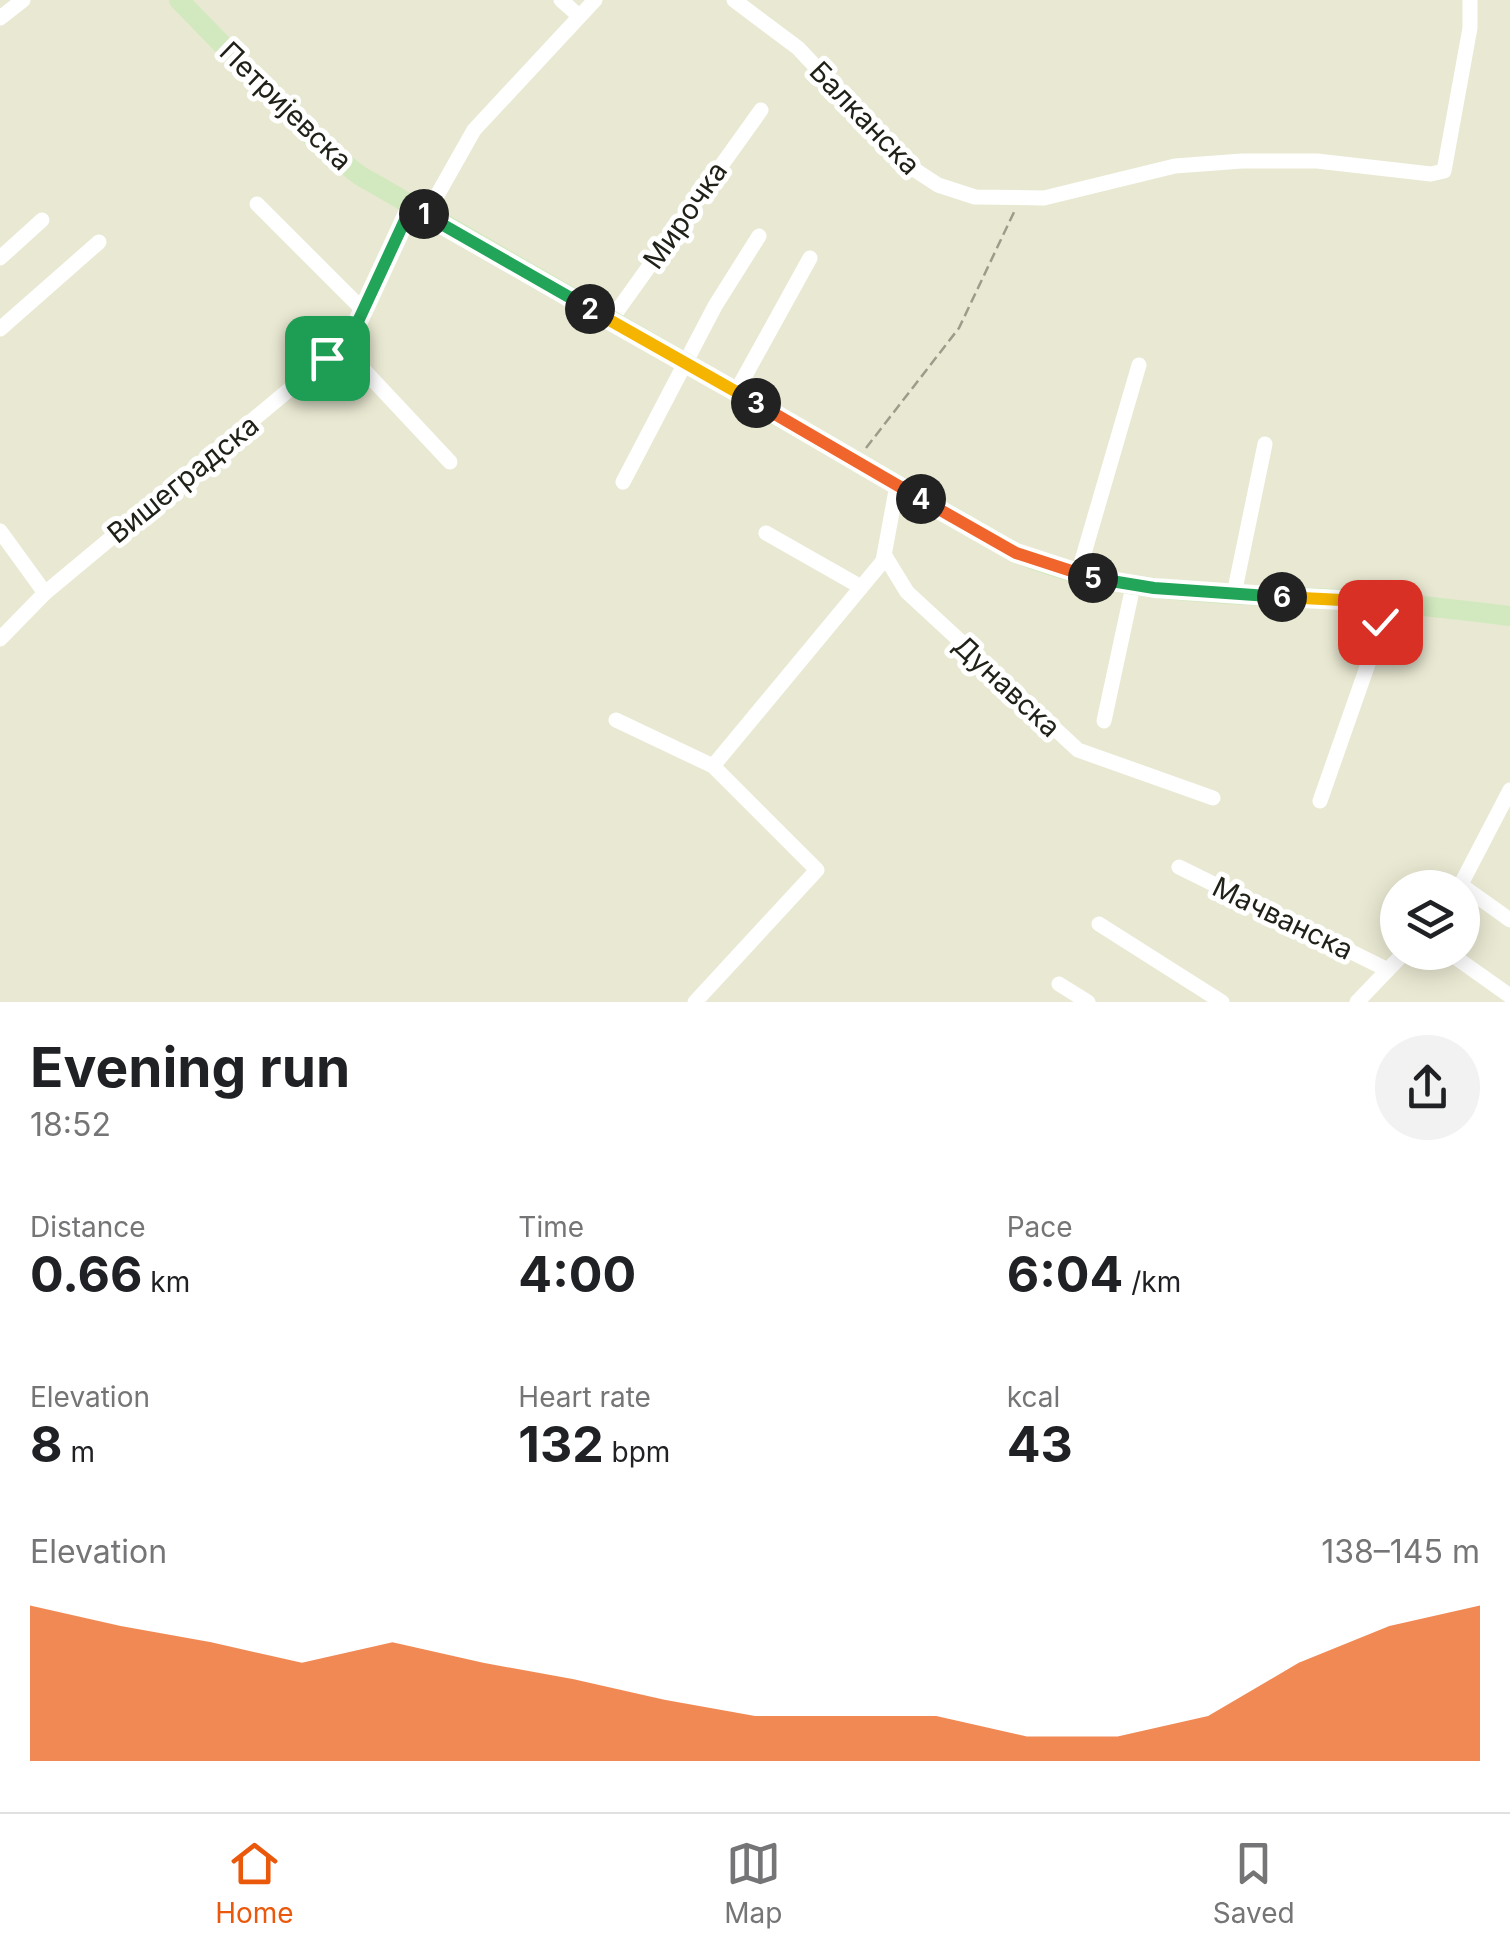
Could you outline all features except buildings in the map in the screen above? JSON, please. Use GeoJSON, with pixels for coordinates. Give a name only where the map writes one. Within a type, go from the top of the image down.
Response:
{"type":"FeatureCollection","features":[{"type":"Feature","properties":{"kind":"main road","name":"Петријевска"},"geometry":{"type":"LineString","coordinates":[[180,0],[316,140],[419,211],[996,543],[1078,574],[1133,586],[1382,602],[1510,616]]}},
{"type":"Feature","properties":{"kind":"street"},"geometry":{"type":"LineString","coordinates":[[0,18],[23,0]]}},
{"type":"Feature","properties":{"kind":"street"},"geometry":{"type":"LineString","coordinates":[[561,0],[579,16]]}},
{"type":"Feature","properties":{"kind":"street","name":"Вишеградска"},"geometry":{"type":"LineString","coordinates":[[0,639],[45,593],[260,417],[354,330],[419,211],[474,130],[595,0]]}},
{"type":"Feature","properties":{"kind":"street","name":"Балканска"},"geometry":{"type":"LineString","coordinates":[[734,0],[798,48],[870,130],[926,179],[975,197],[1019,200],[1130,176],[1242,161],[1316,161],[1431,174],[1444,171],[1470,28],[1470,0]]}},
{"type":"Feature","properties":{"kind":"street","name":"Мирочка"},"geometry":{"type":"LineString","coordinates":[[610,321],[760,110]]}},
{"type":"Feature","properties":{"kind":"street"},"geometry":{"type":"LineString","coordinates":[[257,204],[364,311]]}},
{"type":"Feature","properties":{"kind":"street"},"geometry":{"type":"LineString","coordinates":[[0,258],[42,220]]}},
{"type":"Feature","properties":{"kind":"street"},"geometry":{"type":"LineString","coordinates":[[623,482],[714,306],[759,236]]}},
{"type":"Feature","properties":{"kind":"street"},"geometry":{"type":"LineString","coordinates":[[0,329],[100,242]]}},
{"type":"Feature","properties":{"kind":"street"},"geometry":{"type":"LineString","coordinates":[[736,392],[768,326],[810,258]]}},
{"type":"Feature","properties":{"kind":"street"},"geometry":{"type":"LineString","coordinates":[[354,330],[361,366],[395,408],[450,462]]}},
{"type":"Feature","properties":{"kind":"street"},"geometry":{"type":"LineString","coordinates":[[1078,574],[1140,365]]}},
{"type":"Feature","properties":{"kind":"street"},"geometry":{"type":"LineString","coordinates":[[1234,594],[1266,444]]}},
{"type":"Feature","properties":{"kind":"street"},"geometry":{"type":"LineString","coordinates":[[713,766],[885,556],[889,508],[898,484]]}},
{"type":"Feature","properties":{"kind":"street"},"geometry":{"type":"LineString","coordinates":[[0,531],[45,593]]}},
{"type":"Feature","properties":{"kind":"street"},"geometry":{"type":"LineString","coordinates":[[766,534],[860,587]]}},
{"type":"Feature","properties":{"kind":"street","name":"Дунавска"},"geometry":{"type":"LineString","coordinates":[[885,556],[907,592],[1078,750],[1213,798]]}},
{"type":"Feature","properties":{"kind":"street"},"geometry":{"type":"LineString","coordinates":[[1104,721],[1133,586]]}},
{"type":"Feature","properties":{"kind":"street"},"geometry":{"type":"LineString","coordinates":[[1320,800],[1374,647],[1382,602]]}},
{"type":"Feature","properties":{"kind":"street"},"geometry":{"type":"LineString","coordinates":[[616,720],[713,766],[817,870],[695,1002]]}},
{"type":"Feature","properties":{"kind":"street"},"geometry":{"type":"LineString","coordinates":[[1468,870],[1510,790]]}},
{"type":"Feature","properties":{"kind":"street","name":"Мачванска"},"geometry":{"type":"LineString","coordinates":[[1178,867],[1380,967]]}},
{"type":"Feature","properties":{"kind":"street"},"geometry":{"type":"LineString","coordinates":[[1480,900],[1510,920]]}},
{"type":"Feature","properties":{"kind":"street"},"geometry":{"type":"LineString","coordinates":[[1099,924],[1222,1002]]}},
{"type":"Feature","properties":{"kind":"street"},"geometry":{"type":"LineString","coordinates":[[1357,1002],[1386,970]]}},
{"type":"Feature","properties":{"kind":"street"},"geometry":{"type":"LineString","coordinates":[[1473,970],[1510,996]]}},
{"type":"Feature","properties":{"kind":"street"},"geometry":{"type":"LineString","coordinates":[[1059,984],[1088,1002]]}},
{"type":"Feature","properties":{"kind":"path"},"geometry":{"type":"LineString","coordinates":[[856,462],[959,328],[1019,200]]}},
{"type":"Feature","properties":{"kind":"route"},"geometry":{"type":"LineString","coordinates":[[327,358],[354,330],[411,207],[1016,553],[1078,574],[1154,588],[1382,602],[1380,622]]}}]}
